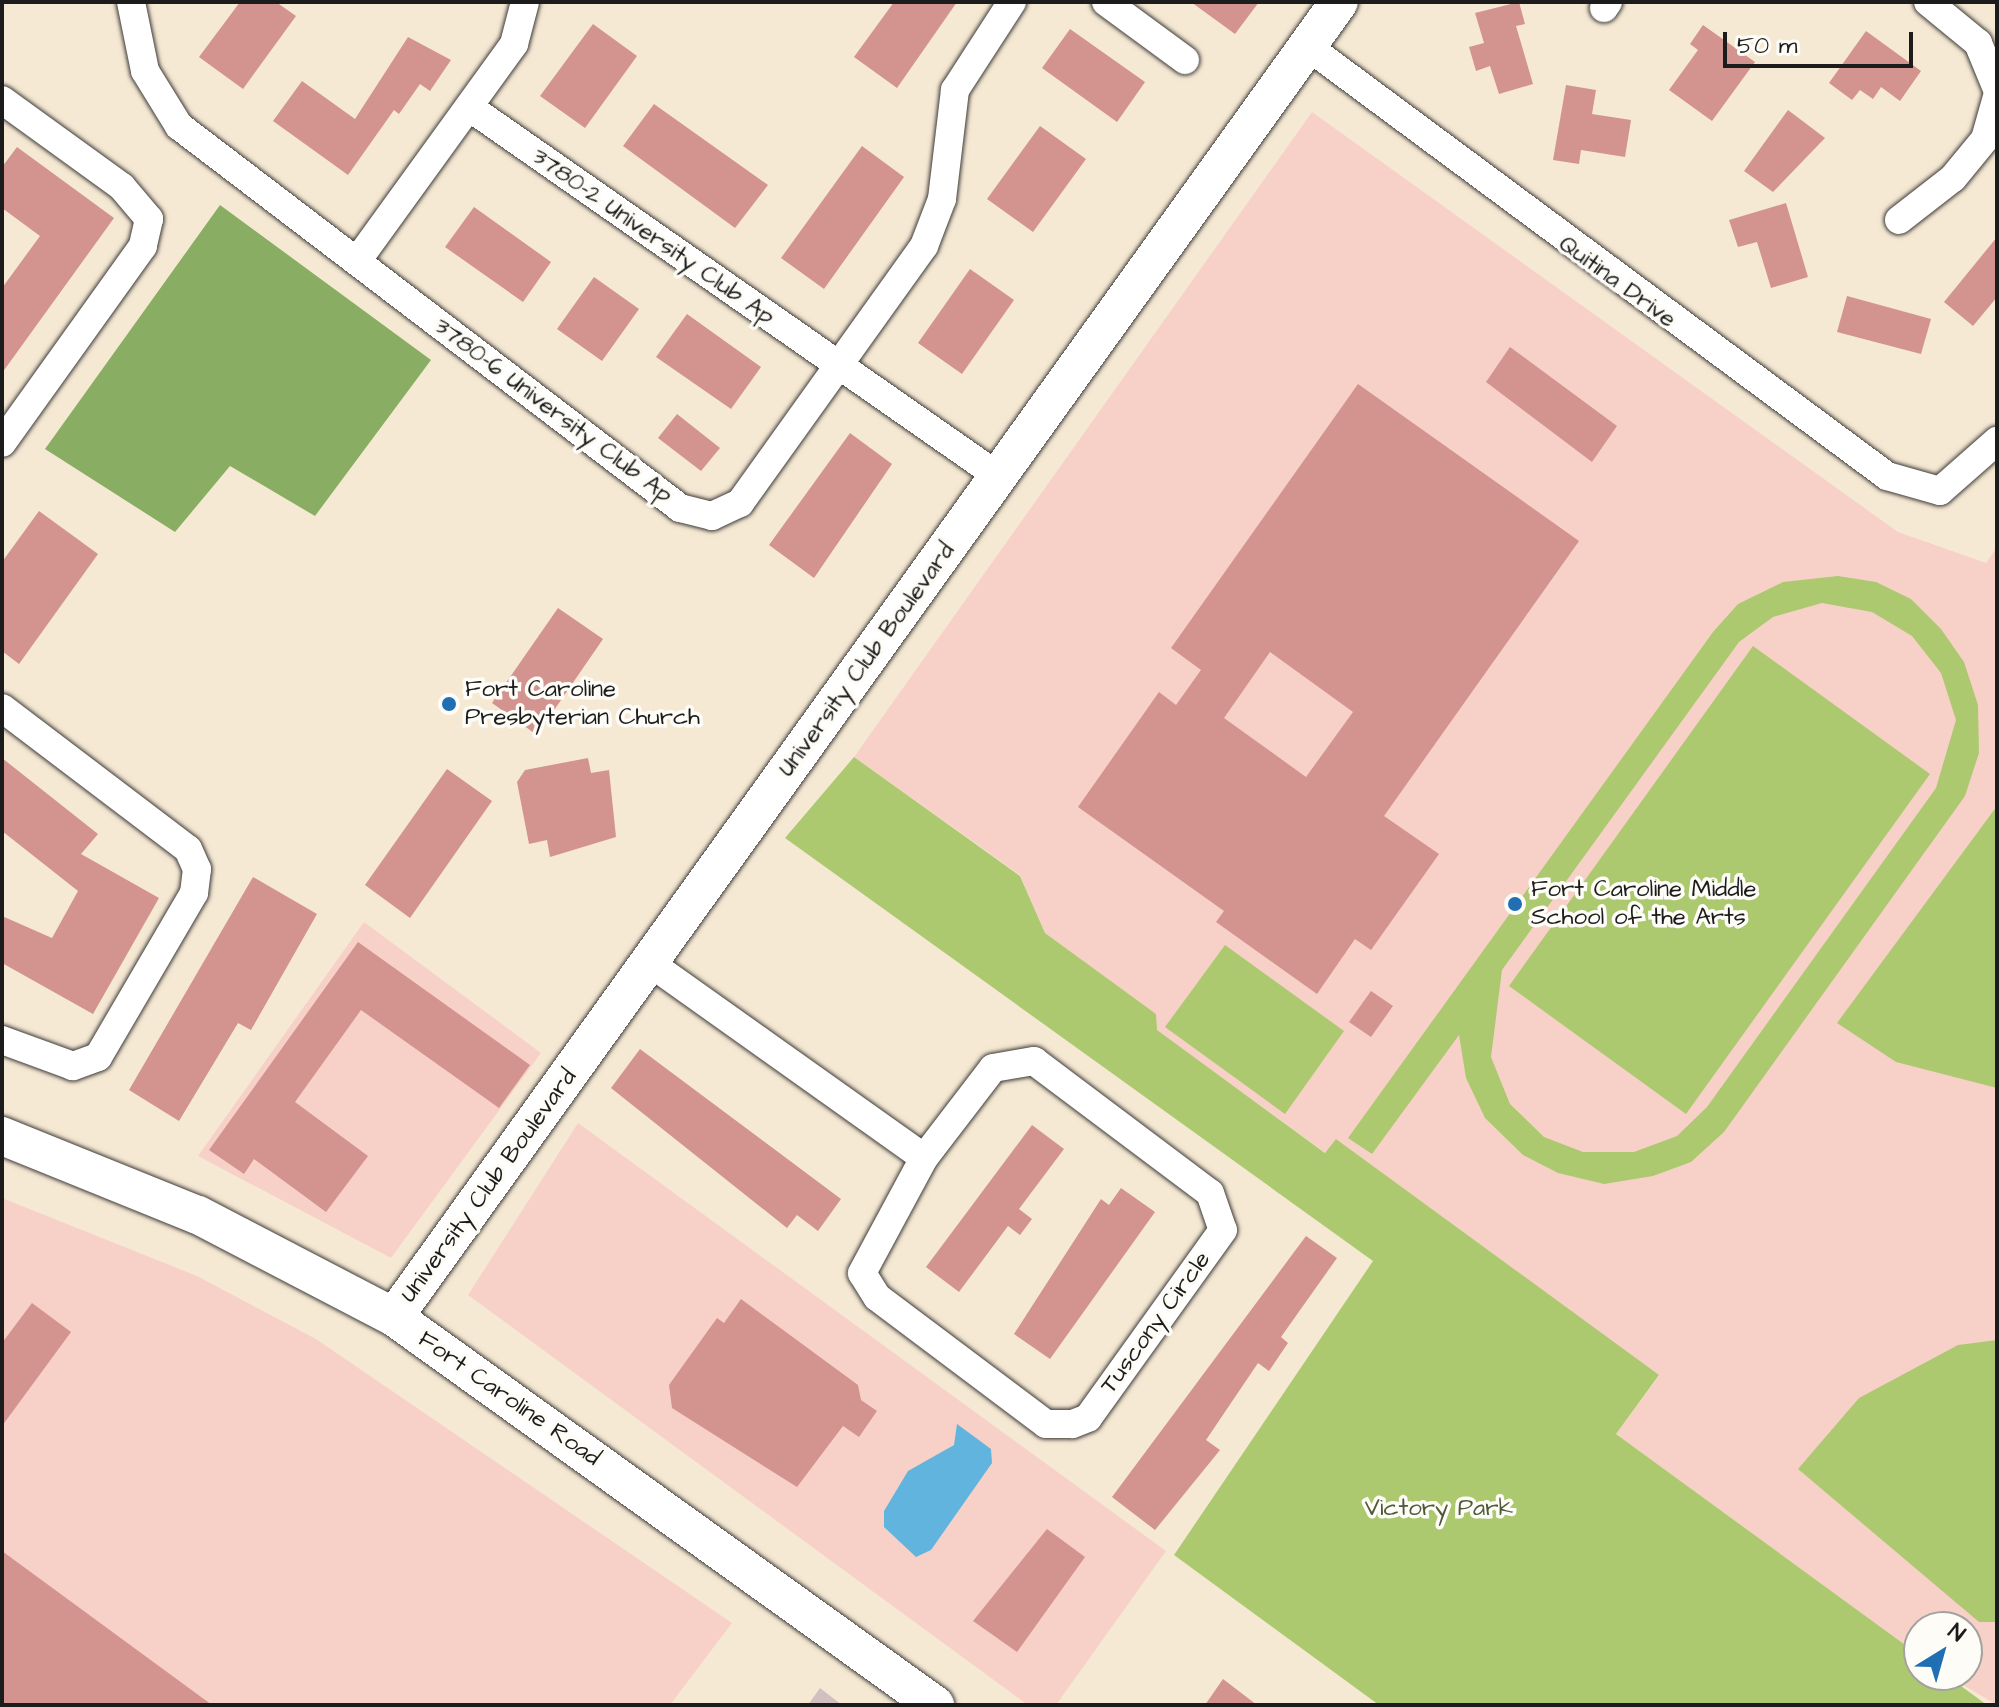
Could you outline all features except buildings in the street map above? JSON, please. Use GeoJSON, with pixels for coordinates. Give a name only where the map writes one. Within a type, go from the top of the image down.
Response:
{"type":"FeatureCollection","features":[{"type":"Feature","properties":{"kind":"street","name":"3780-6 University Club Ap"},"geometry":{"type":"LineString","coordinates":[[131,2],[145,71],[179,126],[694,513],[712,516],[740,503],[924,246],[942,199],[955,90],[1012,2]]}},
{"type":"Feature","properties":{"kind":"street"},"geometry":{"type":"LineString","coordinates":[[357,261],[514,44],[525,2]]}},
{"type":"Feature","properties":{"kind":"street"},"geometry":{"type":"LineString","coordinates":[[1106,2],[1185,60]]}},
{"type":"Feature","properties":{"kind":"street","name":"University Club Boulevard"},"geometry":{"type":"LineString","coordinates":[[394,1317],[1339,2]]}},
{"type":"Feature","properties":{"kind":"street"},"geometry":{"type":"LineString","coordinates":[[1928,2],[1978,43],[1997,89]]}},
{"type":"Feature","properties":{"kind":"street","name":"Quitina Drive"},"geometry":{"type":"LineString","coordinates":[[1307,46],[1887,476],[1940,491],[1997,441]]}},
{"type":"Feature","properties":{"kind":"street"},"geometry":{"type":"LineString","coordinates":[[1899,220],[1953,178],[1985,139],[1997,97]]}},
{"type":"Feature","properties":{"kind":"street"},"geometry":{"type":"LineString","coordinates":[[2,100],[122,187],[149,219],[143,246],[2,443]]}},
{"type":"Feature","properties":{"kind":"street","name":"3780-2 University Club Ap"},"geometry":{"type":"LineString","coordinates":[[469,107],[837,368],[998,476]]}},
{"type":"Feature","properties":{"kind":"street"},"geometry":{"type":"LineString","coordinates":[[2,708],[188,849],[197,869],[194,893],[98,1057],[73,1066],[2,1040]]}},
{"type":"Feature","properties":{"kind":"street"},"geometry":{"type":"LineString","coordinates":[[650,963],[924,1158]]}},
{"type":"Feature","properties":{"kind":"street","name":"Tuscony Circle"},"geometry":{"type":"LineString","coordinates":[[1034,1061],[1210,1193],[1223,1230],[1088,1418],[1046,1424],[877,1297],[862,1273],[924,1158],[993,1068],[1034,1061]]}},
{"type":"Feature","properties":{"kind":"street","name":"Fort Caroline Road"},"geometry":{"type":"LineString","coordinates":[[2,1136],[198,1215],[394,1317],[935,1705]]}},
{"type":"Feature","properties":{"kind":"shaded area","name":"Fort Caroline Middle School of the Arts"},"geometry":{"type":"Polygon","coordinates":[[[1312,112],[1898,532],[1986,563],[1997,547],[1997,1705],[1973,1691],[1983,1691],[1983,1611],[1903,1611],[1903,1643],[1616,1434],[1659,1376],[1336,1139],[1326,1153],[1156,1030],[1155,1014],[1045,933],[1020,875],[854,757],[1312,112]]]}},
{"type":"Feature","properties":{"kind":"shaded area"},"geometry":{"type":"Polygon","coordinates":[[[364,922],[541,1053],[391,1258],[198,1156],[364,922]]]}},
{"type":"Feature","properties":{"kind":"shaded area"},"geometry":{"type":"Polygon","coordinates":[[[578,1123],[1166,1551],[1056,1705],[1028,1705],[468,1295],[578,1123]]]}},
{"type":"Feature","properties":{"kind":"shaded area"},"geometry":{"type":"Polygon","coordinates":[[[2,1198],[197,1276],[316,1339],[732,1623],[670,1705],[2,1705],[2,1198]]]}},
{"type":"Feature","properties":{"kind":"shaded area"},"geometry":{"type":"Polygon","coordinates":[[[820,1688],[842,1705],[808,1705],[820,1688]]]}},
{"type":"Feature","properties":{"kind":"green space"},"geometry":{"type":"Polygon","coordinates":[[[220,205],[431,360],[315,516],[230,466],[175,532],[45,449],[220,205]]]}},
{"type":"Feature","properties":{"kind":"green space"},"geometry":{"type":"Polygon","coordinates":[[[1838,576],[1876,582],[1911,599],[1941,629],[1964,662],[1978,705],[1979,753],[1965,796],[1724,1132],[1691,1162],[1653,1176],[1604,1184],[1558,1173],[1523,1155],[1485,1118],[1466,1078],[1459,1035],[1372,1154],[1348,1138],[1713,632],[1738,604],[1783,582],[1838,576]],[[1822,603],[1773,617],[1739,642],[1502,970],[1491,1057],[1510,1104],[1544,1137],[1583,1152],[1634,1152],[1677,1136],[1707,1107],[1936,788],[1956,720],[1941,673],[1912,636],[1872,612],[1822,603]]]}},
{"type":"Feature","properties":{"kind":"green space"},"geometry":{"type":"Polygon","coordinates":[[[1753,646],[1930,774],[1686,1114],[1509,986],[1753,646]]]}},
{"type":"Feature","properties":{"kind":"green space","name":"Victory Park"},"geometry":{"type":"Polygon","coordinates":[[[854,757],[1020,876],[1045,933],[1156,1014],[1157,1030],[1325,1153],[1336,1139],[1659,1375],[1616,1434],[1903,1643],[1903,1691],[1968,1691],[1987,1705],[1379,1705],[1174,1555],[1373,1261],[785,838],[854,757]]]}},
{"type":"Feature","properties":{"kind":"green space"},"geometry":{"type":"Polygon","coordinates":[[[1997,806],[1997,1088],[1896,1062],[1837,1023],[1997,806]]]}},
{"type":"Feature","properties":{"kind":"green space"},"geometry":{"type":"Polygon","coordinates":[[[1225,945],[1344,1031],[1285,1114],[1165,1027],[1225,945]]]}},
{"type":"Feature","properties":{"kind":"green space"},"geometry":{"type":"Polygon","coordinates":[[[1997,1340],[1997,1622],[1983,1622],[1983,1611],[1966,1611],[1798,1469],[1859,1398],[1958,1345],[1997,1340]]]}},
{"type":"Feature","properties":{"kind":"water"},"geometry":{"type":"Polygon","coordinates":[[[957,1424],[991,1449],[992,1463],[931,1550],[916,1557],[884,1527],[884,1511],[908,1471],[954,1445],[957,1424]]]}},
{"type":"Feature","properties":{"kind":"place","name":"Fort Caroline Presbyterian Church"},"geometry":{"type":"Point","coordinates":[449,704]}},
{"type":"Feature","properties":{"kind":"place","name":"Fort Caroline Middle School of the Arts"},"geometry":{"type":"Point","coordinates":[1515,904]}}]}
